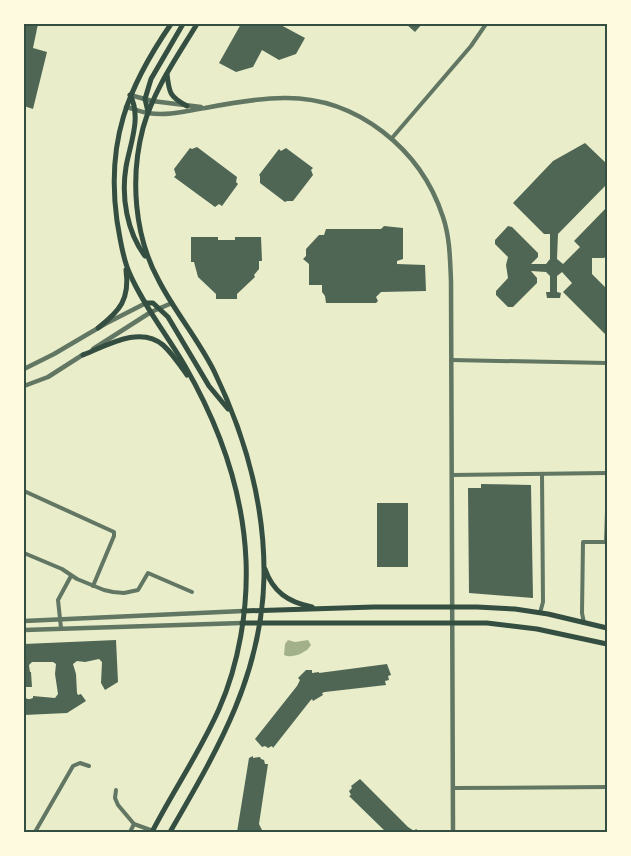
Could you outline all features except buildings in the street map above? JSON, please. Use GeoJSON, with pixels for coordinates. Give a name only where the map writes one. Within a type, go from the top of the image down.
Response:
{"type":"FeatureCollection","features":[{"type":"Feature","properties":{"kind":"main road"},"geometry":{"type":"LineString","coordinates":[[98,328],[116,313],[126,296],[128,285],[115,205],[114,180],[118,141],[126,107],[144,65],[171,24]]}},
{"type":"Feature","properties":{"kind":"main road"},"geometry":{"type":"LineString","coordinates":[[148,113],[145,99],[151,79],[183,24]]}},
{"type":"Feature","properties":{"kind":"main road"},"geometry":{"type":"LineString","coordinates":[[149,260],[139,223],[136,182],[140,146],[152,101],[198,24]]}},
{"type":"Feature","properties":{"kind":"main road"},"geometry":{"type":"LineString","coordinates":[[167,74],[171,95],[187,106]]}},
{"type":"Feature","properties":{"kind":"main road"},"geometry":{"type":"LineString","coordinates":[[130,95],[136,109],[126,170],[126,199],[131,231],[172,303],[214,370],[244,442],[261,526],[264,564],[260,623],[252,664],[233,716],[170,832]]}},
{"type":"Feature","properties":{"kind":"main road"},"geometry":{"type":"LineString","coordinates":[[125,262],[131,277],[196,388],[226,456],[240,508],[246,560],[242,623],[236,660],[219,709],[208,732],[153,832]]}},
{"type":"Feature","properties":{"kind":"main road"},"geometry":{"type":"LineString","coordinates":[[146,302],[153,302],[168,317],[209,386],[232,413]]}},
{"type":"Feature","properties":{"kind":"main road"},"geometry":{"type":"LineString","coordinates":[[83,355],[122,340],[138,336],[148,337],[157,340],[163,345],[196,388]]}},
{"type":"Feature","properties":{"kind":"main road"},"geometry":{"type":"LineString","coordinates":[[264,564],[271,582],[281,595],[294,602],[319,609]]}},
{"type":"Feature","properties":{"kind":"main road"},"geometry":{"type":"LineString","coordinates":[[243,610],[506,608],[540,613],[607,628]]}},
{"type":"Feature","properties":{"kind":"main road"},"geometry":{"type":"LineString","coordinates":[[242,623],[453,622],[518,626],[607,644]]}},
{"type":"Feature","properties":{"kind":"street"},"geometry":{"type":"LineString","coordinates":[[392,138],[471,46],[486,24]]}},
{"type":"Feature","properties":{"kind":"street"},"geometry":{"type":"LineString","coordinates":[[130,95],[152,101],[204,108]]}},
{"type":"Feature","properties":{"kind":"street"},"geometry":{"type":"LineString","coordinates":[[126,107],[148,113],[185,112],[285,98],[326,104],[354,114],[392,138],[424,175],[438,202],[444,218],[450,251],[453,832]]}},
{"type":"Feature","properties":{"kind":"street"},"geometry":{"type":"LineString","coordinates":[[24,369],[146,302]]}},
{"type":"Feature","properties":{"kind":"street"},"geometry":{"type":"LineString","coordinates":[[24,386],[48,377],[151,312],[172,303]]}},
{"type":"Feature","properties":{"kind":"street"},"geometry":{"type":"LineString","coordinates":[[451,360],[607,363]]}},
{"type":"Feature","properties":{"kind":"street"},"geometry":{"type":"LineString","coordinates":[[452,475],[607,473]]}},
{"type":"Feature","properties":{"kind":"street"},"geometry":{"type":"LineString","coordinates":[[540,613],[543,602],[542,474]]}},
{"type":"Feature","properties":{"kind":"street"},"geometry":{"type":"LineString","coordinates":[[24,491],[114,532],[93,586]]}},
{"type":"Feature","properties":{"kind":"street"},"geometry":{"type":"LineString","coordinates":[[584,623],[582,613],[583,542],[606,542],[607,510]]}},
{"type":"Feature","properties":{"kind":"street"},"geometry":{"type":"LineString","coordinates":[[24,553],[62,569],[71,576],[93,586],[113,592],[133,592],[140,589],[148,573],[192,592]]}},
{"type":"Feature","properties":{"kind":"street"},"geometry":{"type":"LineString","coordinates":[[61,628],[58,600],[71,576]]}},
{"type":"Feature","properties":{"kind":"street"},"geometry":{"type":"LineString","coordinates":[[24,621],[243,610]]}},
{"type":"Feature","properties":{"kind":"street"},"geometry":{"type":"LineString","coordinates":[[24,630],[242,623]]}},
{"type":"Feature","properties":{"kind":"street"},"geometry":{"type":"LineString","coordinates":[[35,832],[72,766],[80,763],[89,766]]}},
{"type":"Feature","properties":{"kind":"street"},"geometry":{"type":"LineString","coordinates":[[453,788],[607,787]]}},
{"type":"Feature","properties":{"kind":"street"},"geometry":{"type":"LineString","coordinates":[[116,790],[115,798],[118,805],[134,824],[153,832]]}},
{"type":"Feature","properties":{"kind":"street"},"geometry":{"type":"LineString","coordinates":[[131,832],[134,824]]}},
{"type":"Feature","properties":{"kind":"shaded area"},"geometry":{"type":"Polygon","coordinates":[[[288,640],[295,642],[308,640],[311,645],[300,654],[286,656],[284,655],[285,644],[288,640]]]}}]}
